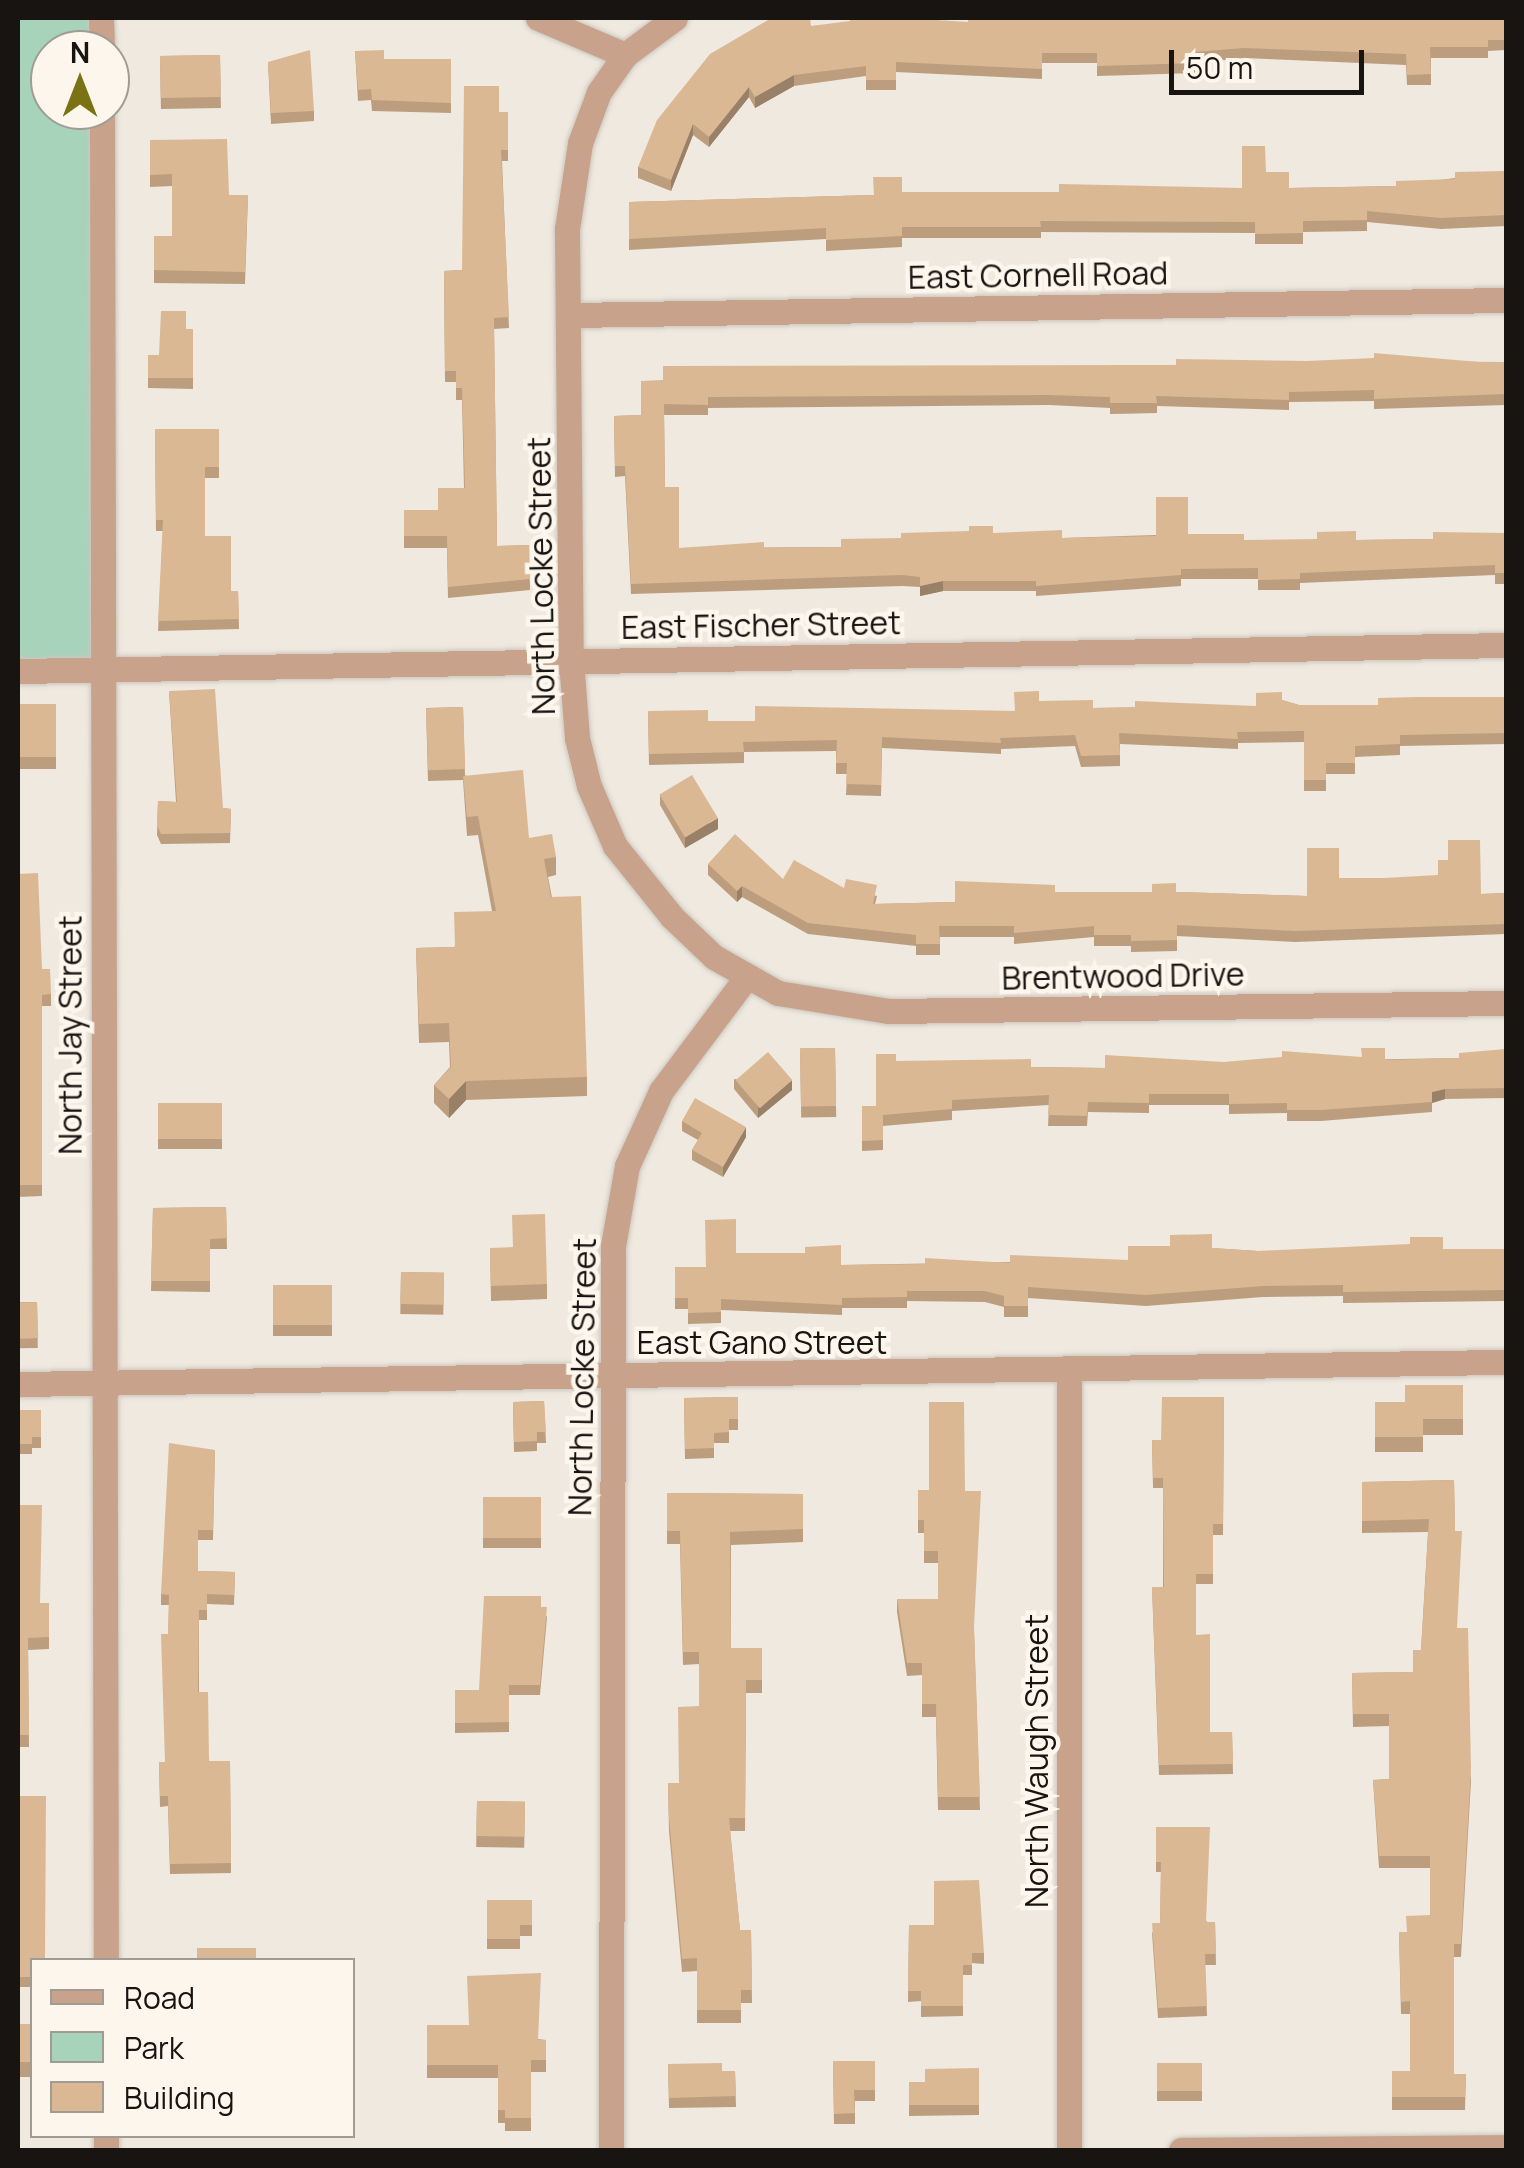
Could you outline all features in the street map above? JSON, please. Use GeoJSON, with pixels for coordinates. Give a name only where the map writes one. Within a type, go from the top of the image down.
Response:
{"type":"FeatureCollection","features":[{"type":"Feature","properties":{"kind":"street"},"geometry":{"type":"LineString","coordinates":[[538,18],[625,55]]}},
{"type":"Feature","properties":{"kind":"street","name":"North Locke Street"},"geometry":{"type":"LineString","coordinates":[[611,2150],[613,1246],[627,1166],[662,1091],[745,978],[672,918],[615,846],[577,738],[572,661],[567,229],[580,143],[598,92],[625,55],[675,18]]}},
{"type":"Feature","properties":{"kind":"street","name":"North Jay Street"},"geometry":{"type":"LineString","coordinates":[[102,130],[106,1958]]}},
{"type":"Feature","properties":{"kind":"street","name":"East Cornell Road"},"geometry":{"type":"LineString","coordinates":[[570,315],[1506,300]]}},
{"type":"Feature","properties":{"kind":"street","name":"East Fischer Street"},"geometry":{"type":"LineString","coordinates":[[18,671],[1506,645]]}},
{"type":"Feature","properties":{"kind":"street","name":"Brentwood Drive"},"geometry":{"type":"LineString","coordinates":[[745,978],[778,993],[888,1011],[1506,1003]]}},
{"type":"Feature","properties":{"kind":"street","name":"East Gano Street"},"geometry":{"type":"LineString","coordinates":[[18,1384],[1506,1362]]}},
{"type":"Feature","properties":{"kind":"street","name":"North Waugh Street"},"geometry":{"type":"LineString","coordinates":[[1069,1371],[1069,2150]]}},
{"type":"Feature","properties":{"kind":"street"},"geometry":{"type":"LineString","coordinates":[[1180,2150],[1506,2147]]}},
{"type":"Feature","properties":{"kind":"green space"},"geometry":{"type":"Polygon","coordinates":[[[18,18],[101,18],[101,30],[30,30],[30,130],[102,130],[102,670],[18,671],[18,18]]]}},
{"type":"Feature","properties":{"kind":"building"},"geometry":{"type":"Polygon","coordinates":[[[810,18],[811,26],[850,18],[968,22],[968,18],[1506,18],[1506,40],[1488,40],[1488,47],[1430,47],[1431,74],[1407,75],[1406,54],[1244,48],[1195,52],[1195,63],[1097,66],[1097,53],[1042,53],[1042,69],[896,62],[896,80],[866,80],[866,66],[794,75],[755,97],[749,87],[709,137],[693,124],[671,180],[638,167],[657,120],[710,54],[768,20],[810,18]]]}},
{"type":"Feature","properties":{"kind":"building"},"geometry":{"type":"Polygon","coordinates":[[[310,50],[314,111],[271,113],[268,62],[310,50]]]}},
{"type":"Feature","properties":{"kind":"building"},"geometry":{"type":"Polygon","coordinates":[[[384,50],[384,59],[451,59],[451,103],[372,100],[371,89],[358,90],[355,51],[384,50]]]}},
{"type":"Feature","properties":{"kind":"building"},"geometry":{"type":"Polygon","coordinates":[[[220,55],[221,97],[161,98],[160,56],[220,55]]]}},
{"type":"Feature","properties":{"kind":"building"},"geometry":{"type":"Polygon","coordinates":[[[464,86],[499,86],[499,112],[508,112],[508,150],[501,150],[509,317],[494,318],[497,546],[530,545],[530,579],[448,587],[447,536],[404,536],[404,510],[438,510],[438,488],[465,488],[462,388],[456,388],[456,371],[445,371],[444,271],[462,270],[464,86]]]}},
{"type":"Feature","properties":{"kind":"building"},"geometry":{"type":"Polygon","coordinates":[[[227,139],[229,195],[248,195],[245,272],[154,270],[154,236],[172,236],[172,174],[150,175],[150,140],[227,139]]]}},
{"type":"Feature","properties":{"kind":"building"},"geometry":{"type":"Polygon","coordinates":[[[1242,146],[1265,146],[1266,172],[1289,172],[1289,188],[1396,186],[1396,181],[1455,179],[1455,172],[1506,171],[1506,215],[1441,218],[1367,211],[1367,220],[1303,221],[1303,233],[1255,234],[1255,222],[1040,221],[1041,227],[902,227],[902,236],[826,240],[826,228],[629,239],[629,202],[874,195],[873,177],[902,177],[902,192],[1059,192],[1059,184],[1242,188],[1242,146]]]}},
{"type":"Feature","properties":{"kind":"building"},"geometry":{"type":"Polygon","coordinates":[[[161,311],[186,311],[186,329],[193,329],[193,378],[148,378],[148,355],[159,355],[161,311]]]}},
{"type":"Feature","properties":{"kind":"building"},"geometry":{"type":"Polygon","coordinates":[[[1374,353],[1506,362],[1506,394],[1374,399],[1374,390],[1289,392],[1289,400],[1156,396],[1157,403],[1110,403],[1110,397],[1049,395],[708,397],[708,405],[664,404],[665,487],[679,487],[679,548],[764,542],[764,548],[841,547],[841,539],[901,538],[901,533],[969,531],[969,526],[993,526],[993,533],[1062,530],[1062,538],[1156,536],[1156,497],[1188,497],[1188,534],[1244,534],[1244,540],[1317,539],[1317,532],[1356,531],[1356,540],[1433,539],[1433,532],[1506,533],[1506,573],[1495,573],[1495,565],[1300,573],[1300,579],[1258,580],[1258,568],[1181,569],[1181,575],[1036,586],[1036,581],[943,581],[920,586],[920,577],[902,575],[631,584],[625,466],[615,466],[614,416],[641,415],[641,381],[663,381],[663,366],[1176,365],[1176,359],[1307,361],[1374,358],[1374,353]]]}},
{"type":"Feature","properties":{"kind":"building"},"geometry":{"type":"Polygon","coordinates":[[[155,429],[219,429],[219,467],[205,467],[205,536],[231,536],[231,591],[238,591],[239,619],[158,621],[163,520],[156,520],[155,429]]]}},
{"type":"Feature","properties":{"kind":"building"},"geometry":{"type":"Polygon","coordinates":[[[215,689],[223,808],[231,809],[230,833],[161,834],[157,825],[158,801],[177,802],[169,691],[215,689]]]}},
{"type":"Feature","properties":{"kind":"building"},"geometry":{"type":"Polygon","coordinates":[[[1039,691],[1039,701],[1093,700],[1093,708],[1135,707],[1135,701],[1256,706],[1256,693],[1282,692],[1282,700],[1299,705],[1378,705],[1378,698],[1506,697],[1506,733],[1400,735],[1400,744],[1355,746],[1355,763],[1326,763],[1326,780],[1304,780],[1304,731],[1237,732],[1238,739],[1119,733],[1120,755],[1081,756],[1075,735],[1000,738],[1001,743],[882,737],[881,785],[846,784],[847,763],[836,763],[837,740],[743,742],[744,752],[649,754],[648,711],[708,710],[708,721],[755,721],[755,706],[1015,711],[1014,692],[1039,691]]]}},
{"type":"Feature","properties":{"kind":"building"},"geometry":{"type":"Polygon","coordinates":[[[18,704],[56,704],[56,757],[18,757],[18,704]]]}},
{"type":"Feature","properties":{"kind":"building"},"geometry":{"type":"Polygon","coordinates":[[[463,707],[465,769],[428,770],[426,708],[463,707]]]}},
{"type":"Feature","properties":{"kind":"building"},"geometry":{"type":"Polygon","coordinates":[[[523,770],[529,838],[552,834],[556,857],[544,859],[551,897],[581,896],[587,1077],[466,1081],[449,1099],[434,1085],[451,1067],[449,1023],[419,1024],[416,948],[455,947],[454,912],[496,911],[478,816],[467,817],[463,776],[523,770]]]}},
{"type":"Feature","properties":{"kind":"building"},"geometry":{"type":"Polygon","coordinates":[[[692,775],[718,818],[685,837],[659,795],[692,775]]]}},
{"type":"Feature","properties":{"kind":"building"},"geometry":{"type":"Polygon","coordinates":[[[735,834],[783,879],[794,860],[844,888],[846,879],[877,885],[873,904],[955,902],[955,881],[1055,885],[1055,892],[1152,892],[1152,884],[1176,883],[1176,892],[1307,896],[1307,848],[1339,848],[1339,878],[1384,878],[1438,875],[1438,860],[1448,860],[1448,840],[1480,840],[1481,894],[1506,893],[1506,924],[1295,931],[1177,925],[1177,940],[1131,941],[1131,935],[1094,935],[1094,926],[1014,933],[1014,926],[939,926],[940,944],[916,944],[916,935],[808,923],[742,886],[737,891],[708,864],[735,834]]]}},
{"type":"Feature","properties":{"kind":"building"},"geometry":{"type":"Polygon","coordinates":[[[38,873],[42,969],[50,969],[51,994],[42,995],[42,1185],[18,1185],[18,874],[38,873]]]}},
{"type":"Feature","properties":{"kind":"building"},"geometry":{"type":"Polygon","coordinates":[[[835,1048],[836,1106],[801,1107],[800,1049],[835,1048]]]}},
{"type":"Feature","properties":{"kind":"building"},"geometry":{"type":"Polygon","coordinates":[[[1361,1048],[1385,1048],[1385,1060],[1459,1058],[1459,1053],[1506,1049],[1506,1088],[1445,1089],[1432,1092],[1432,1102],[1321,1110],[1287,1110],[1287,1103],[1229,1104],[1229,1094],[1149,1094],[1149,1103],[1088,1102],[1087,1116],[1048,1115],[1049,1095],[952,1100],[952,1109],[883,1115],[883,1140],[862,1141],[862,1106],[876,1106],[876,1054],[896,1054],[896,1061],[1031,1059],[1031,1067],[1105,1068],[1105,1055],[1224,1062],[1282,1057],[1282,1051],[1362,1057],[1361,1048]]]}},
{"type":"Feature","properties":{"kind":"building"},"geometry":{"type":"Polygon","coordinates":[[[768,1052],[792,1080],[760,1108],[736,1080],[768,1052]]]}},
{"type":"Feature","properties":{"kind":"building"},"geometry":{"type":"Polygon","coordinates":[[[695,1098],[746,1127],[723,1167],[692,1150],[702,1133],[682,1121],[695,1098]]]}},
{"type":"Feature","properties":{"kind":"building"},"geometry":{"type":"Polygon","coordinates":[[[158,1103],[222,1103],[222,1139],[158,1139],[158,1103]]]}},
{"type":"Feature","properties":{"kind":"building"},"geometry":{"type":"Polygon","coordinates":[[[226,1207],[227,1238],[210,1239],[210,1281],[151,1281],[153,1208],[226,1207]]]}},
{"type":"Feature","properties":{"kind":"building"},"geometry":{"type":"Polygon","coordinates":[[[545,1214],[547,1284],[491,1286],[490,1248],[513,1247],[512,1215],[545,1214]]]}},
{"type":"Feature","properties":{"kind":"building"},"geometry":{"type":"Polygon","coordinates":[[[736,1219],[736,1253],[805,1253],[805,1247],[841,1245],[841,1265],[925,1264],[925,1258],[1010,1263],[1010,1255],[1128,1260],[1128,1246],[1170,1246],[1170,1235],[1212,1234],[1212,1248],[1258,1251],[1410,1244],[1410,1237],[1443,1237],[1443,1249],[1506,1249],[1506,1282],[1504,1290],[1343,1292],[1343,1285],[1263,1286],[1146,1295],[1028,1287],[1028,1306],[1004,1306],[1004,1296],[985,1291],[907,1291],[907,1297],[842,1298],[842,1305],[721,1299],[721,1312],[688,1313],[688,1298],[675,1298],[675,1267],[706,1267],[705,1220],[736,1219]]]}},
{"type":"Feature","properties":{"kind":"building"},"geometry":{"type":"Polygon","coordinates":[[[401,1272],[444,1273],[443,1305],[400,1304],[401,1272]]]}},
{"type":"Feature","properties":{"kind":"building"},"geometry":{"type":"Polygon","coordinates":[[[273,1285],[332,1285],[332,1325],[273,1325],[273,1285]]]}},
{"type":"Feature","properties":{"kind":"building"},"geometry":{"type":"Polygon","coordinates":[[[37,1302],[38,1338],[19,1339],[18,1303],[37,1302]]]}},
{"type":"Feature","properties":{"kind":"building"},"geometry":{"type":"Polygon","coordinates":[[[1405,1385],[1463,1385],[1463,1419],[1423,1419],[1423,1437],[1375,1437],[1375,1402],[1405,1402],[1405,1385]]]}},
{"type":"Feature","properties":{"kind":"building"},"geometry":{"type":"Polygon","coordinates":[[[738,1397],[738,1419],[729,1419],[729,1432],[714,1433],[714,1448],[685,1449],[684,1398],[738,1397]]]}},
{"type":"Feature","properties":{"kind":"building"},"geometry":{"type":"Polygon","coordinates":[[[1162,1397],[1224,1397],[1223,1524],[1213,1524],[1213,1574],[1196,1574],[1196,1635],[1210,1634],[1210,1732],[1232,1732],[1233,1764],[1159,1765],[1152,1587],[1164,1587],[1163,1478],[1153,1478],[1152,1440],[1161,1440],[1162,1397]]]}},
{"type":"Feature","properties":{"kind":"building"},"geometry":{"type":"Polygon","coordinates":[[[544,1401],[546,1432],[537,1432],[537,1441],[514,1442],[513,1402],[544,1401]]]}},
{"type":"Feature","properties":{"kind":"building"},"geometry":{"type":"Polygon","coordinates":[[[929,1402],[964,1402],[965,1491],[981,1491],[974,1626],[980,1797],[938,1797],[936,1704],[922,1704],[922,1663],[907,1663],[897,1599],[938,1599],[938,1551],[924,1551],[924,1520],[918,1520],[918,1490],[929,1490],[929,1402]]]}},
{"type":"Feature","properties":{"kind":"building"},"geometry":{"type":"Polygon","coordinates":[[[18,1410],[41,1410],[41,1437],[32,1437],[32,1444],[18,1444],[18,1410]]]}},
{"type":"Feature","properties":{"kind":"building"},"geometry":{"type":"Polygon","coordinates":[[[169,1443],[215,1450],[213,1530],[198,1530],[198,1571],[235,1572],[234,1595],[207,1594],[207,1610],[199,1610],[198,1692],[208,1692],[209,1761],[230,1761],[231,1863],[170,1864],[168,1796],[160,1796],[159,1762],[165,1762],[161,1634],[168,1634],[169,1595],[161,1594],[169,1443]]]}},
{"type":"Feature","properties":{"kind":"building"},"geometry":{"type":"Polygon","coordinates":[[[1454,1480],[1455,1531],[1462,1531],[1457,1628],[1468,1628],[1471,1768],[1461,1944],[1454,1944],[1454,2074],[1466,2074],[1465,2097],[1392,2097],[1392,2071],[1410,2071],[1410,2001],[1401,2002],[1399,1932],[1407,1932],[1406,1916],[1430,1915],[1430,1856],[1379,1856],[1373,1780],[1389,1779],[1389,1714],[1353,1714],[1352,1673],[1413,1672],[1413,1650],[1421,1650],[1429,1519],[1362,1521],[1362,1482],[1454,1480]]]}},
{"type":"Feature","properties":{"kind":"building"},"geometry":{"type":"Polygon","coordinates":[[[667,1493],[803,1494],[803,1529],[730,1532],[731,1648],[762,1648],[762,1680],[746,1680],[745,1818],[729,1818],[740,1930],[751,1930],[752,1990],[741,1990],[741,2010],[697,2010],[697,1958],[682,1959],[668,1783],[679,1783],[678,1707],[699,1706],[699,1652],[683,1652],[680,1531],[667,1531],[667,1493]]]}},
{"type":"Feature","properties":{"kind":"building"},"geometry":{"type":"Polygon","coordinates":[[[483,1497],[541,1497],[541,1538],[483,1538],[483,1497]]]}},
{"type":"Feature","properties":{"kind":"building"},"geometry":{"type":"Polygon","coordinates":[[[18,1505],[42,1505],[40,1603],[49,1603],[49,1637],[28,1638],[29,1735],[18,1735],[18,1505]]]}},
{"type":"Feature","properties":{"kind":"building"},"geometry":{"type":"Polygon","coordinates":[[[484,1596],[541,1596],[541,1607],[547,1607],[540,1685],[509,1685],[509,1722],[455,1723],[455,1690],[479,1690],[484,1596]]]}},
{"type":"Feature","properties":{"kind":"building"},"geometry":{"type":"Polygon","coordinates":[[[18,1796],[46,1796],[45,1958],[30,1958],[30,1977],[18,1977],[18,1796]]]}},
{"type":"Feature","properties":{"kind":"building"},"geometry":{"type":"Polygon","coordinates":[[[477,1801],[525,1802],[524,1837],[476,1836],[477,1801]]]}},
{"type":"Feature","properties":{"kind":"building"},"geometry":{"type":"Polygon","coordinates":[[[1156,1827],[1210,1827],[1206,1922],[1215,1922],[1216,1954],[1205,1954],[1207,2006],[1158,2008],[1152,1923],[1160,1923],[1161,1862],[1156,1862],[1156,1827]]]}},
{"type":"Feature","properties":{"kind":"building"},"geometry":{"type":"Polygon","coordinates":[[[979,1880],[984,1953],[972,1953],[972,1965],[963,1965],[963,2006],[921,2006],[921,1991],[908,1991],[909,1925],[934,1925],[934,1881],[979,1880]]]}},
{"type":"Feature","properties":{"kind":"building"},"geometry":{"type":"Polygon","coordinates":[[[487,1900],[532,1900],[532,1925],[520,1925],[520,1939],[487,1939],[487,1900]]]}},
{"type":"Feature","properties":{"kind":"building"},"geometry":{"type":"Polygon","coordinates":[[[197,1948],[256,1948],[256,1958],[197,1958],[197,1948]]]}},
{"type":"Feature","properties":{"kind":"building"},"geometry":{"type":"Polygon","coordinates":[[[541,1973],[538,2040],[546,2040],[546,2060],[531,2060],[531,2118],[505,2118],[505,2110],[498,2110],[498,2065],[427,2065],[427,2025],[469,2025],[467,1976],[541,1973]]]}},
{"type":"Feature","properties":{"kind":"building"},"geometry":{"type":"Polygon","coordinates":[[[18,2024],[30,2024],[30,2062],[18,2062],[18,2024]]]}},
{"type":"Feature","properties":{"kind":"building"},"geometry":{"type":"Polygon","coordinates":[[[833,2061],[875,2061],[875,2090],[854,2090],[855,2113],[834,2114],[833,2061]]]}},
{"type":"Feature","properties":{"kind":"building"},"geometry":{"type":"Polygon","coordinates":[[[722,2063],[722,2071],[735,2071],[736,2096],[669,2098],[668,2064],[722,2063]]]}},
{"type":"Feature","properties":{"kind":"building"},"geometry":{"type":"Polygon","coordinates":[[[1157,2063],[1202,2063],[1202,2091],[1157,2091],[1157,2063]]]}},
{"type":"Feature","properties":{"kind":"building"},"geometry":{"type":"Polygon","coordinates":[[[979,2068],[979,2105],[909,2105],[909,2082],[925,2082],[925,2069],[979,2068]]]}}]}
